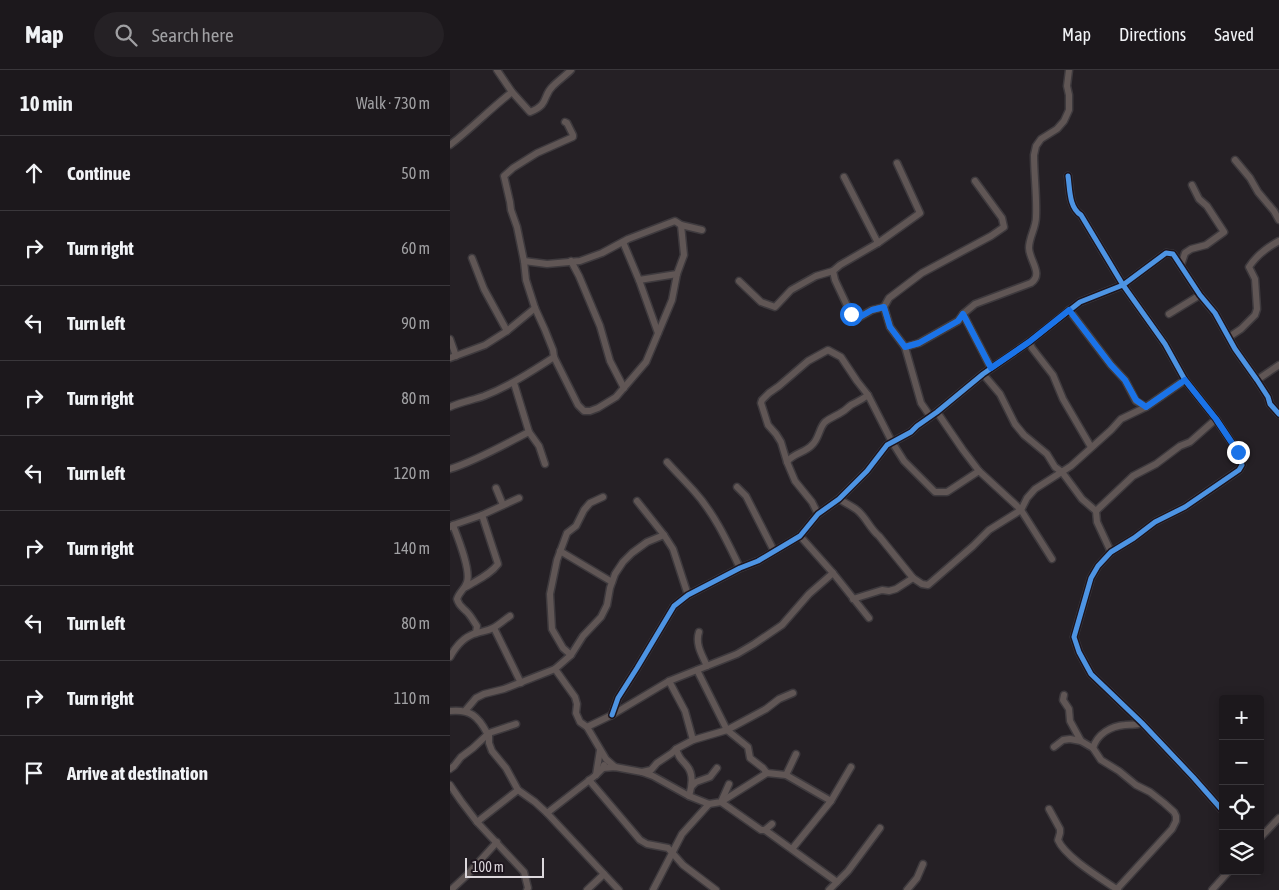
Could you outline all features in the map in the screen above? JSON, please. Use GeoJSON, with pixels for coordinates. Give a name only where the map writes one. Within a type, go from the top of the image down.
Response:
{"type":"FeatureCollection","features":[{"type":"Feature","properties":{"kind":"street"},"geometry":{"type":"LineString","coordinates":[[497,70],[512,92],[530,112],[542,106],[552,86],[564,78],[571,70]]}},
{"type":"Feature","properties":{"kind":"street"},"geometry":{"type":"LineString","coordinates":[[905,347],[919,343],[958,321],[975,304],[1036,280],[1037,275],[1029,251],[1036,217],[1034,155],[1040,139],[1057,129],[1064,121],[1069,110],[1067,86],[1070,70]]}},
{"type":"Feature","properties":{"kind":"street"},"geometry":{"type":"LineString","coordinates":[[450,145],[512,92]]}},
{"type":"Feature","properties":{"kind":"street"},"geometry":{"type":"LineString","coordinates":[[566,122],[573,137],[538,153],[513,168],[504,176],[511,210],[517,227],[526,280],[535,308],[546,330],[554,357],[578,405],[584,411],[598,408],[616,397],[646,362],[672,300],[684,256],[681,225]]}},
{"type":"Feature","properties":{"kind":"street"},"geometry":{"type":"LineString","coordinates":[[1235,160],[1279,220]]}},
{"type":"Feature","properties":{"kind":"street"},"geometry":{"type":"LineString","coordinates":[[739,281],[761,302],[775,307],[791,290],[816,276],[833,271],[920,213],[897,162]]}},
{"type":"Feature","properties":{"kind":"street"},"geometry":{"type":"LineString","coordinates":[[1068,176],[1071,201],[1078,213],[1123,285],[1165,344],[1185,380],[1216,419],[1238,452],[1242,465],[1240,470],[1185,507],[1156,522],[1111,552],[1098,566],[1091,578],[1074,637],[1079,652],[1091,674],[1142,723],[1219,807]]}},
{"type":"Feature","properties":{"kind":"street"},"geometry":{"type":"LineString","coordinates":[[844,177],[878,242]]}},
{"type":"Feature","properties":{"kind":"street"},"geometry":{"type":"LineString","coordinates":[[930,416],[921,403],[905,347],[890,327],[884,307],[889,298],[922,273],[992,236],[1004,227],[1002,218],[975,181]]}},
{"type":"Feature","properties":{"kind":"street"},"geometry":{"type":"LineString","coordinates":[[1181,265],[1185,253],[1191,249],[1206,245],[1224,232],[1207,206],[1199,199],[1192,185]]}},
{"type":"Feature","properties":{"kind":"street"},"geometry":{"type":"LineString","coordinates":[[524,262],[547,264],[580,261],[675,221],[681,225],[702,230]]}},
{"type":"Feature","properties":{"kind":"street"},"geometry":{"type":"LineString","coordinates":[[1229,337],[1241,329],[1255,315],[1257,309],[1255,279],[1249,267],[1253,261],[1279,240]]}},
{"type":"Feature","properties":{"kind":"street"},"geometry":{"type":"LineString","coordinates":[[623,242],[658,333]]}},
{"type":"Feature","properties":{"kind":"street"},"geometry":{"type":"LineString","coordinates":[[612,715],[618,698],[674,606],[688,595],[740,568],[758,561],[800,536],[818,514],[839,499],[867,471],[887,445],[911,432],[983,374],[1029,342],[1080,302],[1123,285],[1166,253],[1173,254],[1200,296],[1215,312],[1235,349],[1268,397],[1270,404],[1279,414]]}},
{"type":"Feature","properties":{"kind":"street"},"geometry":{"type":"LineString","coordinates":[[472,258],[484,289],[507,331]]}},
{"type":"Feature","properties":{"kind":"street"},"geometry":{"type":"LineString","coordinates":[[571,261],[600,326],[610,361],[624,388]]}},
{"type":"Feature","properties":{"kind":"street"},"geometry":{"type":"LineString","coordinates":[[833,271],[834,280],[851,314],[858,318],[872,310],[884,307]]}},
{"type":"Feature","properties":{"kind":"street"},"geometry":{"type":"LineString","coordinates":[[639,280],[678,274]]}},
{"type":"Feature","properties":{"kind":"street"},"geometry":{"type":"LineString","coordinates":[[1169,314],[1200,296]]}},
{"type":"Feature","properties":{"kind":"street"},"geometry":{"type":"LineString","coordinates":[[450,338],[453,357],[485,345],[507,331],[535,308]]}},
{"type":"Feature","properties":{"kind":"street"},"geometry":{"type":"LineString","coordinates":[[1069,310],[1111,365],[1125,380],[1136,400],[1146,407]]}},
{"type":"Feature","properties":{"kind":"street"},"geometry":{"type":"LineString","coordinates":[[963,314],[991,368]]}},
{"type":"Feature","properties":{"kind":"street"},"geometry":{"type":"LineString","coordinates":[[1029,342],[1053,375],[1063,399],[1091,447]]}},
{"type":"Feature","properties":{"kind":"street"},"geometry":{"type":"LineString","coordinates":[[818,514],[812,502],[795,480],[781,442],[768,425],[761,403],[769,393],[808,361],[828,350],[841,357],[868,395],[904,461],[935,492],[947,492],[979,471]]}},
{"type":"Feature","properties":{"kind":"street"},"geometry":{"type":"LineString","coordinates":[[450,407],[482,397],[514,383],[554,357]]}},
{"type":"Feature","properties":{"kind":"street"},"geometry":{"type":"LineString","coordinates":[[1257,380],[1279,365]]}},
{"type":"Feature","properties":{"kind":"street"},"geometry":{"type":"LineString","coordinates":[[983,374],[1000,394],[1015,424],[1024,435],[1047,454],[1055,467],[1062,472],[1082,499],[1096,511],[1097,522],[1111,552]]}},
{"type":"Feature","properties":{"kind":"street"},"geometry":{"type":"LineString","coordinates":[[839,499],[857,510],[914,578],[922,584],[928,585],[989,530],[1021,510],[1027,498],[1035,489],[1062,472],[1111,430],[1121,419],[1146,407],[1185,380]]}},
{"type":"Feature","properties":{"kind":"street"},"geometry":{"type":"LineString","coordinates":[[514,383],[529,432],[539,446],[545,464]]}},
{"type":"Feature","properties":{"kind":"street"},"geometry":{"type":"LineString","coordinates":[[787,462],[790,457],[814,443],[823,424],[832,416],[842,412],[868,395]]}},
{"type":"Feature","properties":{"kind":"street"},"geometry":{"type":"LineString","coordinates":[[937,412],[979,471],[1021,510],[1052,559]]}},
{"type":"Feature","properties":{"kind":"street"},"geometry":{"type":"LineString","coordinates":[[1096,511],[1132,476],[1156,464],[1180,446],[1190,442],[1216,419]]}},
{"type":"Feature","properties":{"kind":"street"},"geometry":{"type":"LineString","coordinates":[[450,469],[467,463],[529,432]]}},
{"type":"Feature","properties":{"kind":"street"},"geometry":{"type":"LineString","coordinates":[[667,462],[695,492],[713,516],[740,568]]}},
{"type":"Feature","properties":{"kind":"street"},"geometry":{"type":"LineString","coordinates":[[737,487],[746,496],[774,551]]}},
{"type":"Feature","properties":{"kind":"street"},"geometry":{"type":"LineString","coordinates":[[496,488],[503,506]]}},
{"type":"Feature","properties":{"kind":"street"},"geometry":{"type":"LineString","coordinates":[[571,655],[563,648],[552,629],[550,594],[557,560],[567,533],[576,526],[590,503],[604,496]]}},
{"type":"Feature","properties":{"kind":"street"},"geometry":{"type":"LineString","coordinates":[[466,587],[468,579],[466,565],[452,526],[519,498]]}},
{"type":"Feature","properties":{"kind":"street"},"geometry":{"type":"LineString","coordinates":[[637,501],[673,549],[688,595]]}},
{"type":"Feature","properties":{"kind":"street"},"geometry":{"type":"LineString","coordinates":[[476,633],[478,626],[458,604],[456,599],[458,594],[466,587],[484,577],[498,564],[482,515]]}},
{"type":"Feature","properties":{"kind":"street"},"geometry":{"type":"LineString","coordinates":[[465,711],[476,698],[555,669],[571,655],[583,636],[601,618],[607,605],[615,574],[623,562],[632,552],[647,542],[664,535]]}},
{"type":"Feature","properties":{"kind":"street"},"geometry":{"type":"LineString","coordinates":[[800,536],[869,618]]}},
{"type":"Feature","properties":{"kind":"street"},"geometry":{"type":"LineString","coordinates":[[560,551],[612,582]]}},
{"type":"Feature","properties":{"kind":"street"},"geometry":{"type":"LineString","coordinates":[[587,727],[612,715],[670,681],[737,654],[754,644],[782,624],[809,594],[833,573]]}},
{"type":"Feature","properties":{"kind":"street"},"geometry":{"type":"LineString","coordinates":[[853,599],[882,590],[892,590],[914,578]]}},
{"type":"Feature","properties":{"kind":"street"},"geometry":{"type":"LineString","coordinates":[[450,657],[464,639],[476,633],[494,628],[510,616]]}},
{"type":"Feature","properties":{"kind":"street"},"geometry":{"type":"LineString","coordinates":[[494,628],[521,683]]}},
{"type":"Feature","properties":{"kind":"street"},"geometry":{"type":"LineString","coordinates":[[699,632],[697,638],[698,646],[707,666]]}},
{"type":"Feature","properties":{"kind":"street"},"geometry":{"type":"LineString","coordinates":[[555,669],[575,697],[577,704],[576,713],[580,722],[587,727],[606,759],[615,767]]}},
{"type":"Feature","properties":{"kind":"street"},"geometry":{"type":"LineString","coordinates":[[697,670],[727,730],[748,747],[750,758],[767,773]]}},
{"type":"Feature","properties":{"kind":"street"},"geometry":{"type":"LineString","coordinates":[[670,681],[685,711],[693,740]]}},
{"type":"Feature","properties":{"kind":"street"},"geometry":{"type":"LineString","coordinates":[[652,773],[657,763],[676,749],[693,740],[727,730],[766,709],[779,699],[793,693]]}},
{"type":"Feature","properties":{"kind":"street"},"geometry":{"type":"LineString","coordinates":[[1064,695],[1063,700],[1070,711],[1070,721],[1081,741]]}},
{"type":"Feature","properties":{"kind":"street"},"geometry":{"type":"LineString","coordinates":[[450,711],[465,711],[472,714],[481,723],[487,734],[489,733]]}},
{"type":"Feature","properties":{"kind":"street"},"geometry":{"type":"LineString","coordinates":[[1093,748],[1103,732],[1126,725],[1135,726],[1142,723]]}},
{"type":"Feature","properties":{"kind":"street"},"geometry":{"type":"LineString","coordinates":[[450,769],[489,733],[516,724]]}},
{"type":"Feature","properties":{"kind":"street"},"geometry":{"type":"LineString","coordinates":[[489,733],[489,743],[492,751],[506,768],[518,790],[536,802],[619,890]]}},
{"type":"Feature","properties":{"kind":"street"},"geometry":{"type":"LineString","coordinates":[[1070,739],[1078,734]]}},
{"type":"Feature","properties":{"kind":"street"},"geometry":{"type":"LineString","coordinates":[[1050,809],[1060,829],[1058,840],[1062,849],[1117,890],[1172,829],[1176,821],[1174,812],[1164,803],[1101,760],[1093,748],[1081,741],[1070,739],[1062,740],[1054,747]]}},
{"type":"Feature","properties":{"kind":"street"},"geometry":{"type":"LineString","coordinates":[[676,749],[680,759],[688,766],[691,773],[692,786],[689,796]]}},
{"type":"Feature","properties":{"kind":"street"},"geometry":{"type":"LineString","coordinates":[[596,774],[600,750]]}},
{"type":"Feature","properties":{"kind":"street"},"geometry":{"type":"LineString","coordinates":[[786,775],[796,754]]}},
{"type":"Feature","properties":{"kind":"street"},"geometry":{"type":"LineString","coordinates":[[547,813],[603,768],[606,759]]}},
{"type":"Feature","properties":{"kind":"street"},"geometry":{"type":"LineString","coordinates":[[603,768],[615,767],[652,773],[689,796],[709,804],[721,802],[767,773],[786,775],[831,801]]}},
{"type":"Feature","properties":{"kind":"street"},"geometry":{"type":"LineString","coordinates":[[792,850],[831,801],[851,767]]}},
{"type":"Feature","properties":{"kind":"street"},"geometry":{"type":"LineString","coordinates":[[692,786],[696,782],[710,776],[717,768]]}},
{"type":"Feature","properties":{"kind":"street"},"geometry":{"type":"LineString","coordinates":[[589,780],[640,840],[647,844],[668,848],[683,865],[716,890]]}},
{"type":"Feature","properties":{"kind":"street"},"geometry":{"type":"LineString","coordinates":[[721,802],[729,784]]}},
{"type":"Feature","properties":{"kind":"street"},"geometry":{"type":"LineString","coordinates":[[450,785],[477,822],[524,872],[528,889]]}},
{"type":"Feature","properties":{"kind":"street"},"geometry":{"type":"LineString","coordinates":[[477,822],[518,790]]}},
{"type":"Feature","properties":{"kind":"street"},"geometry":{"type":"LineString","coordinates":[[721,802],[759,829],[765,830],[837,882]]}},
{"type":"Feature","properties":{"kind":"street"},"geometry":{"type":"LineString","coordinates":[[653,890],[682,834],[709,804]]}},
{"type":"Feature","properties":{"kind":"street"},"geometry":{"type":"LineString","coordinates":[[1264,834],[1279,818]]}},
{"type":"Feature","properties":{"kind":"street"},"geometry":{"type":"LineString","coordinates":[[765,830],[772,824]]}},
{"type":"Feature","properties":{"kind":"street"},"geometry":{"type":"LineString","coordinates":[[829,890],[848,871],[880,828]]}},
{"type":"Feature","properties":{"kind":"street"},"geometry":{"type":"LineString","coordinates":[[451,890],[497,842]]}},
{"type":"Feature","properties":{"kind":"street"},"geometry":{"type":"LineString","coordinates":[[907,890],[917,878],[923,864]]}},
{"type":"Feature","properties":{"kind":"street"},"geometry":{"type":"LineString","coordinates":[[587,890],[604,874]]}},
{"type":"Feature","properties":{"kind":"street"},"geometry":{"type":"LineString","coordinates":[[1212,890],[1225,875]]}},
{"type":"Feature","properties":{"kind":"cycle path"},"geometry":{"type":"LineString","coordinates":[[1068,176],[1074,208],[1081,215],[1123,285],[1165,344],[1185,380],[1216,419],[1238,452],[1242,465],[1239,470],[1185,507],[1155,522],[1111,552],[1098,566],[1091,578],[1074,637],[1079,652],[1091,674],[1142,723],[1219,806]]}},
{"type":"Feature","properties":{"kind":"cycle path"},"geometry":{"type":"LineString","coordinates":[[612,715],[618,698],[674,606],[688,595],[740,568],[758,561],[800,536],[818,514],[839,499],[867,471],[887,445],[911,432],[983,374],[1029,342],[1080,302],[1123,285],[1166,253],[1173,254],[1200,295],[1215,313],[1235,349],[1268,397],[1270,404],[1279,414]]}},
{"type":"Feature","properties":{"kind":"route"},"geometry":{"type":"LineString","coordinates":[[851,314],[858,318],[872,310],[884,307],[890,327],[905,347],[919,343],[958,321],[963,314],[991,368],[1029,342],[1069,310],[1111,365],[1125,380],[1136,400],[1146,407],[1185,380],[1216,419],[1238,452]]}}]}
